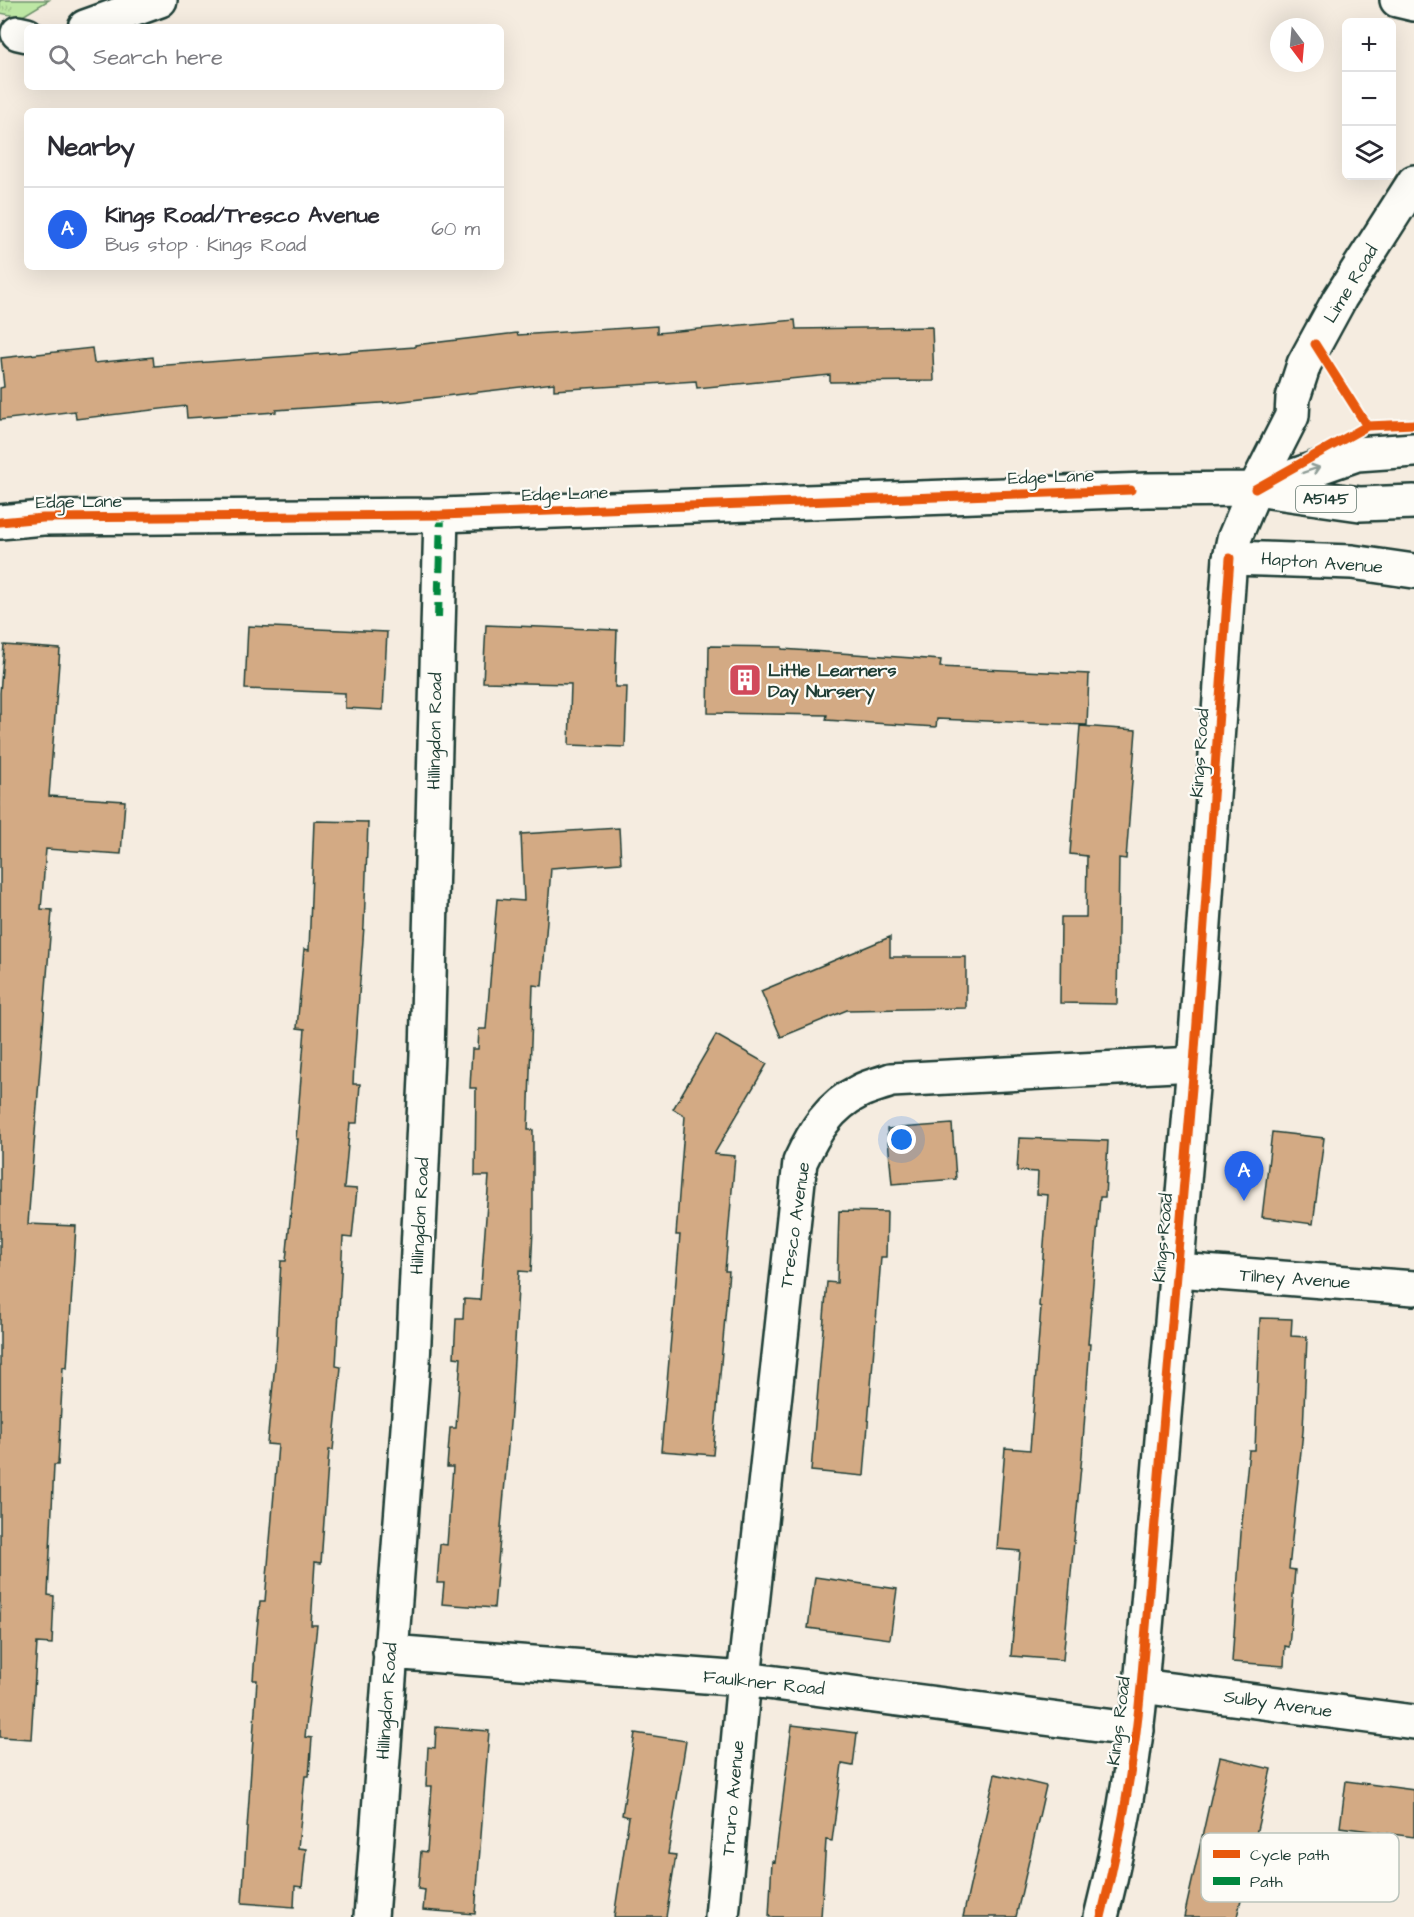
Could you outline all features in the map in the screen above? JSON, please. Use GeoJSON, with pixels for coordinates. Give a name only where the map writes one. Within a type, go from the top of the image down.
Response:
{"type":"FeatureCollection","features":[{"type":"Feature","properties":{"kind":"main road"},"geometry":{"type":"LineString","coordinates":[[92,16],[160,0]]}},
{"type":"Feature","properties":{"kind":"main road"},"geometry":{"type":"LineString","coordinates":[[1397,0],[1414,4]]}},
{"type":"Feature","properties":{"kind":"main road","name":"Lime Road"},"geometry":{"type":"LineString","coordinates":[[1255,489],[1292,416],[1293,398],[1304,364],[1340,298],[1414,182]]}},
{"type":"Feature","properties":{"kind":"main road","name":"Edge Lane"},"geometry":{"type":"LineString","coordinates":[[1255,489],[1357,454],[1414,450]]}},
{"type":"Feature","properties":{"kind":"main road","name":"Edge Lane"},"geometry":{"type":"LineString","coordinates":[[0,522],[43,518],[441,514],[1131,490],[1255,489],[1360,504],[1414,502]]}},
{"type":"Feature","properties":{"kind":"main road","name":"Kings Road"},"geometry":{"type":"LineString","coordinates":[[1101,1917],[1111,1878],[1137,1730],[1194,1064],[1230,558],[1234,539],[1255,489]]}},
{"type":"Feature","properties":{"kind":"main road","name":"Hillingdon Road"},"geometry":{"type":"LineString","coordinates":[[371,1917],[414,1350],[427,1054],[441,514]]}},
{"type":"Feature","properties":{"kind":"main road","name":"Hapton Avenue"},"geometry":{"type":"LineString","coordinates":[[1230,558],[1352,562],[1414,571]]}},
{"type":"Feature","properties":{"kind":"main road","name":"Tresco Avenue"},"geometry":{"type":"LineString","coordinates":[[744,1679],[800,1162],[813,1133],[833,1109],[860,1091],[891,1080],[1194,1064]]}},
{"type":"Feature","properties":{"kind":"main road","name":"Tilney Avenue"},"geometry":{"type":"LineString","coordinates":[[1177,1270],[1414,1288]]}},
{"type":"Feature","properties":{"kind":"main road","name":"Faulkner Road"},"geometry":{"type":"LineString","coordinates":[[390,1652],[744,1679],[1137,1730]]}},
{"type":"Feature","properties":{"kind":"main road","name":"Truro Avenue"},"geometry":{"type":"LineString","coordinates":[[722,1917],[744,1679]]}},
{"type":"Feature","properties":{"kind":"main road","name":"Sulby Avenue"},"geometry":{"type":"LineString","coordinates":[[1141,1686],[1414,1722]]}},
{"type":"Feature","properties":{"kind":"green space"},"geometry":{"type":"Polygon","coordinates":[[[0,0],[49,0],[21,17],[0,13],[0,0]]]}},
{"type":"Feature","properties":{"kind":"building"},"geometry":{"type":"Polygon","coordinates":[[[795,320],[796,329],[932,327],[934,381],[830,382],[830,375],[697,388],[696,381],[554,390],[554,383],[395,402],[187,418],[186,406],[76,419],[75,411],[0,420],[0,388],[4,387],[1,358],[92,348],[94,363],[153,357],[154,366],[415,347],[415,345],[517,333],[518,335],[657,326],[657,333],[795,320]]]}},
{"type":"Feature","properties":{"kind":"building"},"geometry":{"type":"Polygon","coordinates":[[[486,625],[617,630],[615,687],[627,687],[625,747],[569,745],[571,684],[483,682],[486,625]]]}},
{"type":"Feature","properties":{"kind":"building"},"geometry":{"type":"Polygon","coordinates":[[[248,626],[387,632],[383,710],[345,708],[345,693],[245,689],[248,626]]]}},
{"type":"Feature","properties":{"kind":"building"},"geometry":{"type":"Polygon","coordinates":[[[4,645],[60,649],[49,796],[125,801],[121,854],[46,849],[41,909],[52,910],[28,1224],[76,1226],[67,1368],[63,1367],[58,1465],[54,1465],[48,1595],[54,1596],[52,1644],[37,1643],[31,1739],[0,1737],[0,693],[4,645]]]}},
{"type":"Feature","properties":{"kind":"building"},"geometry":{"type":"Polygon","coordinates":[[[709,646],[782,647],[782,649],[941,660],[940,667],[1089,674],[1087,725],[937,719],[936,727],[826,720],[827,715],[708,713],[709,646]]]}},
{"type":"Feature","properties":{"kind":"building"},"geometry":{"type":"Polygon","coordinates":[[[1080,726],[1136,730],[1126,859],[1119,858],[1117,1004],[1060,1003],[1061,917],[1086,917],[1087,856],[1070,854],[1080,726]]]}},
{"type":"Feature","properties":{"kind":"building"},"geometry":{"type":"Polygon","coordinates":[[[314,821],[368,822],[364,926],[353,1084],[360,1084],[357,1123],[350,1123],[344,1188],[357,1189],[352,1238],[343,1237],[336,1366],[341,1367],[333,1450],[329,1450],[321,1563],[315,1562],[311,1625],[317,1625],[305,1737],[312,1738],[309,1776],[305,1776],[298,1848],[306,1849],[302,1887],[295,1886],[294,1907],[242,1903],[257,1680],[253,1680],[256,1640],[260,1601],[265,1601],[278,1445],[267,1444],[276,1354],[281,1261],[286,1261],[298,1139],[296,1139],[305,1029],[297,1028],[304,949],[309,950],[314,821]]]}},
{"type":"Feature","properties":{"kind":"building"},"geometry":{"type":"Polygon","coordinates":[[[619,828],[621,863],[551,868],[542,986],[533,985],[528,1130],[533,1130],[531,1272],[519,1271],[511,1412],[494,1608],[442,1604],[444,1583],[437,1583],[440,1544],[447,1545],[453,1467],[447,1467],[450,1428],[456,1428],[461,1358],[454,1357],[456,1319],[463,1319],[464,1299],[480,1300],[489,1176],[475,1176],[476,1088],[470,1088],[472,1049],[478,1049],[479,1029],[486,1029],[497,899],[524,901],[521,834],[619,828]]]}},
{"type":"Feature","properties":{"kind":"building"},"geometry":{"type":"Polygon","coordinates":[[[890,937],[890,957],[966,957],[966,1008],[847,1010],[781,1037],[761,991],[890,937]]]}},
{"type":"Feature","properties":{"kind":"building"},"geometry":{"type":"Polygon","coordinates":[[[716,1035],[767,1064],[714,1154],[735,1156],[725,1271],[729,1271],[713,1455],[661,1451],[680,1235],[676,1235],[685,1116],[673,1109],[716,1035]]]}},
{"type":"Feature","properties":{"kind":"building"},"geometry":{"type":"Polygon","coordinates":[[[952,1124],[956,1179],[892,1184],[887,1129],[952,1124]]]}},
{"type":"Feature","properties":{"kind":"building"},"geometry":{"type":"Polygon","coordinates":[[[1272,1132],[1324,1138],[1313,1224],[1262,1217],[1272,1132]]]}},
{"type":"Feature","properties":{"kind":"building"},"geometry":{"type":"Polygon","coordinates":[[[1019,1138],[1108,1141],[1105,1197],[1100,1197],[1082,1455],[1063,1660],[1011,1656],[1020,1551],[997,1549],[1005,1448],[1030,1450],[1048,1195],[1037,1194],[1038,1172],[1017,1171],[1019,1138]]]}},
{"type":"Feature","properties":{"kind":"building"},"geometry":{"type":"Polygon","coordinates":[[[839,1211],[887,1212],[886,1257],[881,1257],[864,1476],[811,1471],[827,1282],[837,1283],[839,1211]]]}},
{"type":"Feature","properties":{"kind":"building"},"geometry":{"type":"Polygon","coordinates":[[[1260,1318],[1292,1319],[1291,1336],[1307,1337],[1303,1431],[1289,1569],[1295,1570],[1289,1647],[1285,1646],[1284,1666],[1232,1662],[1249,1450],[1255,1450],[1260,1318]]]}},
{"type":"Feature","properties":{"kind":"building"},"geometry":{"type":"Polygon","coordinates":[[[815,1577],[897,1589],[890,1639],[808,1628],[815,1577]]]}},
{"type":"Feature","properties":{"kind":"building"},"geometry":{"type":"Polygon","coordinates":[[[792,1725],[857,1733],[853,1766],[842,1764],[832,1841],[826,1840],[821,1917],[769,1917],[772,1861],[775,1862],[792,1725]]]}},
{"type":"Feature","properties":{"kind":"building"},"geometry":{"type":"Polygon","coordinates":[[[436,1727],[489,1731],[475,1914],[423,1910],[425,1890],[418,1889],[421,1851],[427,1852],[432,1786],[426,1786],[428,1747],[435,1748],[436,1727]]]}},
{"type":"Feature","properties":{"kind":"building"},"geometry":{"type":"Polygon","coordinates":[[[635,1733],[686,1741],[668,1854],[676,1855],[666,1917],[614,1917],[629,1817],[622,1815],[635,1733]]]}},
{"type":"Feature","properties":{"kind":"building"},"geometry":{"type":"Polygon","coordinates":[[[1220,1757],[1271,1769],[1256,1833],[1203,1833],[1220,1757]]]}},
{"type":"Feature","properties":{"kind":"building"},"geometry":{"type":"Polygon","coordinates":[[[995,1774],[1046,1786],[1016,1917],[963,1917],[995,1774]]]}},
{"type":"Feature","properties":{"kind":"building"},"geometry":{"type":"Polygon","coordinates":[[[1346,1781],[1414,1790],[1414,1837],[1399,1835],[1399,1833],[1340,1827],[1346,1781]]]}},
{"type":"Feature","properties":{"kind":"building"},"geometry":{"type":"Polygon","coordinates":[[[1201,1841],[1201,1902],[1240,1902],[1237,1917],[1184,1917],[1201,1841]]]}},
{"type":"Feature","properties":{"kind":"marked path"},"geometry":{"type":"LineString","coordinates":[[438,618],[441,515]]}},
{"type":"Feature","properties":{"kind":"cycle path"},"geometry":{"type":"LineString","coordinates":[[1315,344],[1367,426],[1414,424]]}},
{"type":"Feature","properties":{"kind":"cycle path"},"geometry":{"type":"LineString","coordinates":[[1255,489],[1367,426]]}},
{"type":"Feature","properties":{"kind":"cycle path"},"geometry":{"type":"LineString","coordinates":[[0,522],[43,518],[441,515],[1131,490]]}},
{"type":"Feature","properties":{"kind":"cycle path"},"geometry":{"type":"LineString","coordinates":[[1101,1917],[1126,1802],[1141,1686],[1194,1064],[1230,558]]}},
{"type":"Feature","properties":{"kind":"place","name":"Little Learners Day Nursery"},"geometry":{"type":"Point","coordinates":[745,680]}},
{"type":"Feature","properties":{"kind":"place","name":"Kings Road/Tresco Avenue"},"geometry":{"type":"Point","coordinates":[1244,1201]}}]}
